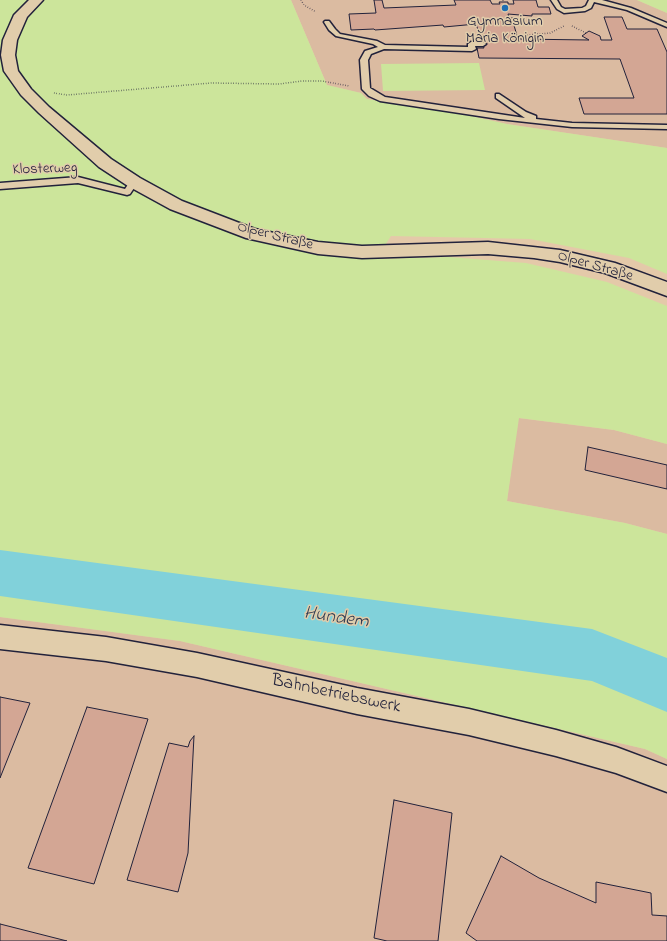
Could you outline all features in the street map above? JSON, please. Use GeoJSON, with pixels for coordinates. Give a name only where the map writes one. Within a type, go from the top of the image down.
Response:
{"type":"FeatureCollection","features":[{"type":"Feature","properties":{"kind":"main road","name":"Olper Straße"},"geometry":{"type":"LineString","coordinates":[[36,0],[21,15],[10,40],[8,55],[11,71],[26,92],[44,110],[106,163],[134,182],[176,205],[252,234],[318,248],[392,253],[474,248],[534,252],[560,256],[609,268],[667,289]]}},
{"type":"Feature","properties":{"kind":"street","name":"Bahnbetriebswerk"},"geometry":{"type":"LineString","coordinates":[[0,637],[106,649],[189,664],[357,701],[469,722],[556,743],[616,760],[667,779]]}},
{"type":"Feature","properties":{"kind":"lane"},"geometry":{"type":"LineString","coordinates":[[554,0],[559,8],[564,11],[583,10],[589,7],[593,0],[629,9],[667,25]]}},
{"type":"Feature","properties":{"kind":"lane"},"geometry":{"type":"LineString","coordinates":[[604,0],[610,4]]}},
{"type":"Feature","properties":{"kind":"lane"},"geometry":{"type":"LineString","coordinates":[[327,22],[332,30],[338,35],[363,41],[375,42],[383,47]]}},
{"type":"Feature","properties":{"kind":"lane"},"geometry":{"type":"LineString","coordinates":[[483,44],[471,44],[472,49],[383,47],[368,54],[364,60],[366,89],[372,94],[383,99],[499,117],[547,123],[667,127]]}},
{"type":"Feature","properties":{"kind":"lane"},"geometry":{"type":"LineString","coordinates":[[499,96],[523,114],[547,123]]}},
{"type":"Feature","properties":{"kind":"lane","name":"Klosterweg"},"geometry":{"type":"LineString","coordinates":[[0,186],[78,180],[127,192],[134,182]]}},
{"type":"Feature","properties":{"kind":"path"},"geometry":{"type":"LineString","coordinates":[[574,27],[586,33]]}},
{"type":"Feature","properties":{"kind":"path"},"geometry":{"type":"LineString","coordinates":[[521,39],[527,35],[550,33],[561,28]]}},
{"type":"Feature","properties":{"kind":"path"},"geometry":{"type":"LineString","coordinates":[[49,92],[67,95],[211,83],[279,84],[302,81],[322,81],[366,89]]}},
{"type":"Feature","properties":{"kind":"shaded area"},"geometry":{"type":"Polygon","coordinates":[[[291,0],[637,0],[667,13],[667,148],[507,124],[462,114],[367,99],[361,93],[327,85],[291,0]]]}},
{"type":"Feature","properties":{"kind":"shaded area"},"geometry":{"type":"Polygon","coordinates":[[[518,418],[614,430],[667,444],[667,534],[625,523],[507,501],[518,418]]]}},
{"type":"Feature","properties":{"kind":"shaded area"},"geometry":{"type":"Polygon","coordinates":[[[0,617],[180,641],[645,749],[667,759],[667,941],[0,941],[0,617]]]}},
{"type":"Feature","properties":{"kind":"green space"},"geometry":{"type":"Polygon","coordinates":[[[0,0],[291,0],[327,85],[361,93],[367,99],[462,114],[507,124],[667,148],[667,274],[629,258],[530,239],[391,236],[376,259],[449,257],[526,263],[607,282],[667,306],[667,444],[614,430],[519,418],[507,501],[625,523],[667,534],[667,759],[645,749],[180,641],[0,617],[0,0]]]}},
{"type":"Feature","properties":{"kind":"green space"},"geometry":{"type":"Polygon","coordinates":[[[637,0],[667,0],[667,13],[637,0]]]}},
{"type":"Feature","properties":{"kind":"green space"},"geometry":{"type":"Polygon","coordinates":[[[479,63],[485,90],[383,91],[381,64],[479,63]]]}},
{"type":"Feature","properties":{"kind":"building"},"geometry":{"type":"Polygon","coordinates":[[[374,0],[382,0],[384,8],[456,5],[454,0],[490,0],[492,4],[508,2],[508,4],[514,4],[513,0],[536,0],[538,7],[549,7],[551,14],[532,14],[532,16],[508,14],[509,18],[515,18],[516,22],[513,22],[518,39],[589,40],[582,36],[589,31],[600,36],[601,40],[612,40],[604,17],[622,17],[627,29],[657,29],[667,52],[667,114],[584,114],[579,98],[634,98],[620,59],[479,58],[477,48],[484,48],[476,24],[444,27],[443,25],[375,30],[351,30],[349,14],[376,13],[374,0]]]}},
{"type":"Feature","properties":{"kind":"building"},"geometry":{"type":"Polygon","coordinates":[[[588,447],[667,465],[667,489],[585,470],[588,447]]]}},
{"type":"Feature","properties":{"kind":"building"},"geometry":{"type":"Polygon","coordinates":[[[0,697],[30,703],[0,778],[0,697]]]}},
{"type":"Feature","properties":{"kind":"building"},"geometry":{"type":"Polygon","coordinates":[[[87,707],[148,719],[94,884],[28,868],[87,707]]]}},
{"type":"Feature","properties":{"kind":"building"},"geometry":{"type":"Polygon","coordinates":[[[194,736],[188,853],[178,892],[127,880],[169,743],[188,747],[194,736]]]}},
{"type":"Feature","properties":{"kind":"building"},"geometry":{"type":"Polygon","coordinates":[[[394,800],[452,813],[438,941],[387,941],[374,938],[394,800]]]}},
{"type":"Feature","properties":{"kind":"building"},"geometry":{"type":"Polygon","coordinates":[[[501,856],[539,878],[596,903],[596,882],[651,893],[652,915],[667,916],[667,941],[477,941],[466,933],[501,856]]]}},
{"type":"Feature","properties":{"kind":"building"},"geometry":{"type":"Polygon","coordinates":[[[0,924],[67,941],[0,941],[0,924]]]}},
{"type":"Feature","properties":{"kind":"waterway","name":"Hundem"},"geometry":{"type":"LineString","coordinates":[[0,573],[592,655],[667,685]]}},
{"type":"Feature","properties":{"kind":"place","name":"Gymnasium Maria Königin"},"geometry":{"type":"Point","coordinates":[505,8]}}]}
